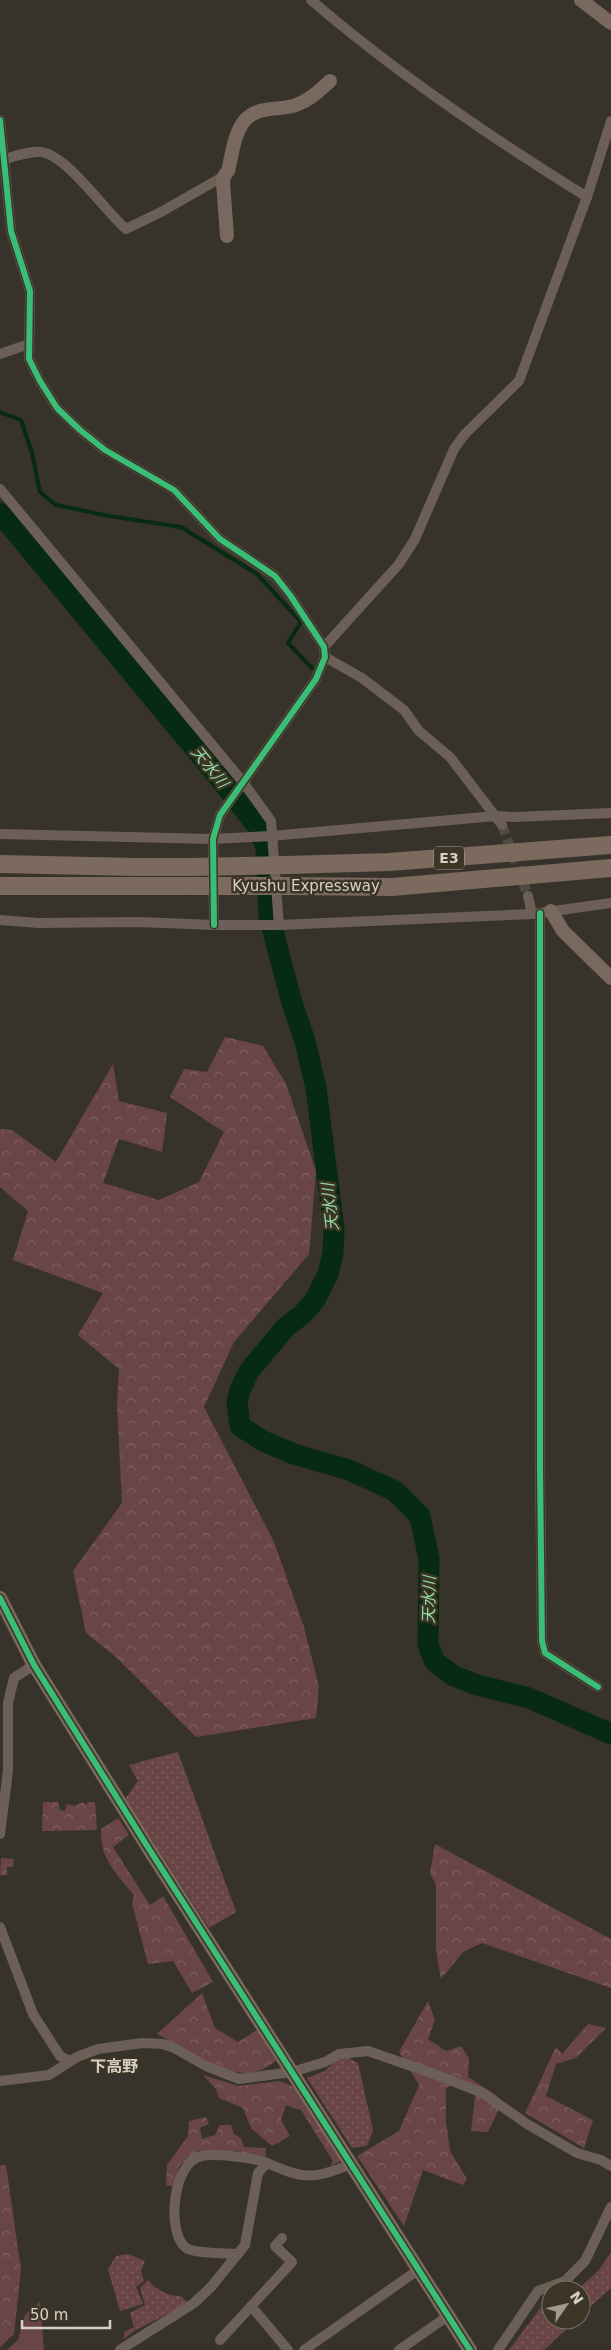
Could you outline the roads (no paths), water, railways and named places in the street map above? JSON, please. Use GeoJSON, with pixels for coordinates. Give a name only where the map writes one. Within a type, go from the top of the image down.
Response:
{"type":"FeatureCollection","features":[{"type":"Feature","properties":{"kind":"highway","name":"Kyushu Expressway"},"geometry":{"type":"LineString","coordinates":[[0,864],[136,868],[389,862],[611,844]]}},
{"type":"Feature","properties":{"kind":"highway","name":"Kyushu Expressway"},"geometry":{"type":"LineString","coordinates":[[0,886],[392,887],[611,868]]}},
{"type":"Feature","properties":{"kind":"street"},"geometry":{"type":"LineString","coordinates":[[311,0],[351,35],[436,98],[507,147],[586,197]]}},
{"type":"Feature","properties":{"kind":"street"},"geometry":{"type":"LineString","coordinates":[[581,0],[611,23]]}},
{"type":"Feature","properties":{"kind":"street"},"geometry":{"type":"LineString","coordinates":[[3,160],[24,153],[40,152],[53,156],[66,165],[126,229],[224,176],[228,171],[239,129],[245,120],[255,112],[296,105],[312,97],[330,81]]}},
{"type":"Feature","properties":{"kind":"street"},"geometry":{"type":"LineString","coordinates":[[0,120],[11,231],[30,291],[29,359],[57,408],[105,450],[174,490],[220,539],[275,576],[290,594],[324,652],[404,710],[419,730],[450,757],[499,821]]}},
{"type":"Feature","properties":{"kind":"street"},"geometry":{"type":"LineString","coordinates":[[214,925],[213,839],[220,815],[316,679],[324,652],[398,564],[415,539],[454,449],[466,434],[519,381],[586,197],[611,121]]}},
{"type":"Feature","properties":{"kind":"street"},"geometry":{"type":"LineString","coordinates":[[224,176],[227,236]]}},
{"type":"Feature","properties":{"kind":"street"},"geometry":{"type":"LineString","coordinates":[[0,354],[29,344]]}},
{"type":"Feature","properties":{"kind":"street"},"geometry":{"type":"LineString","coordinates":[[0,489],[242,782],[271,821],[279,925]]}},
{"type":"Feature","properties":{"kind":"street"},"geometry":{"type":"LineString","coordinates":[[0,834],[213,839],[611,813]]}},
{"type":"Feature","properties":{"kind":"street"},"geometry":{"type":"LineString","coordinates":[[528,896],[541,913],[563,931],[611,978]]}},
{"type":"Feature","properties":{"kind":"street"},"geometry":{"type":"LineString","coordinates":[[0,920],[38,923],[138,922],[279,925],[541,913],[611,903]]}},
{"type":"Feature","properties":{"kind":"street"},"geometry":{"type":"LineString","coordinates":[[541,913],[540,1468],[542,1641],[545,1653],[598,1686]]}},
{"type":"Feature","properties":{"kind":"street"},"geometry":{"type":"LineString","coordinates":[[0,1598],[34,1664],[470,2350]]}},
{"type":"Feature","properties":{"kind":"street"},"geometry":{"type":"LineString","coordinates":[[0,1834],[8,1771],[8,1703],[14,1678],[34,1664]]}},
{"type":"Feature","properties":{"kind":"street"},"geometry":{"type":"LineString","coordinates":[[0,1927],[33,2014],[60,2056],[70,2061]]}},
{"type":"Feature","properties":{"kind":"street"},"geometry":{"type":"LineString","coordinates":[[0,2081],[50,2075],[70,2061],[98,2049],[150,2043],[174,2048],[206,2066],[239,2079],[292,2072],[325,2062],[339,2054],[368,2052],[483,2093],[527,2124],[577,2153],[601,2160],[611,2166]]}},
{"type":"Feature","properties":{"kind":"street"},"geometry":{"type":"LineString","coordinates":[[238,2254],[195,2251],[186,2248],[179,2240],[174,2217],[176,2193],[183,2171],[192,2161],[201,2156],[256,2159],[300,2176],[330,2173],[351,2164]]}},
{"type":"Feature","properties":{"kind":"street"},"geometry":{"type":"LineString","coordinates":[[120,2350],[194,2303],[211,2287],[246,2245],[258,2173],[267,2163]]}},
{"type":"Feature","properties":{"kind":"street"},"geometry":{"type":"LineString","coordinates":[[498,2350],[538,2291],[565,2281],[585,2261],[611,2207]]}},
{"type":"Feature","properties":{"kind":"street"},"geometry":{"type":"LineString","coordinates":[[220,2340],[292,2262],[275,2246],[282,2238]]}},
{"type":"Feature","properties":{"kind":"street"},"geometry":{"type":"LineString","coordinates":[[304,2350],[418,2270]]}},
{"type":"Feature","properties":{"kind":"street"},"geometry":{"type":"LineString","coordinates":[[251,2306],[288,2350]]}},
{"type":"Feature","properties":{"kind":"street"},"geometry":{"type":"LineString","coordinates":[[399,2350],[448,2316]]}},
{"type":"Feature","properties":{"kind":"waterway"},"geometry":{"type":"LineString","coordinates":[[0,412],[21,420],[32,453],[40,492],[56,505],[109,516],[181,527],[257,574],[301,622],[288,643],[312,668]]}},
{"type":"Feature","properties":{"kind":"waterway","name":"天水川"},"geometry":{"type":"LineString","coordinates":[[0,513],[220,779],[258,827],[266,848],[269,916],[292,1003],[305,1041],[316,1088],[334,1229],[333,1253],[328,1274],[315,1300],[303,1314],[286,1327],[249,1371],[240,1390],[237,1402],[240,1426],[263,1441],[294,1454],[349,1470],[395,1491],[420,1516],[429,1559],[428,1645],[435,1662],[454,1676],[477,1685],[529,1698],[611,1734]]}},
{"type":"Feature","properties":{"kind":"tunnel"},"geometry":{"type":"LineString","coordinates":[[502,825],[528,896]]}},
{"type":"Feature","properties":{"kind":"district","name":"下高野"},"geometry":{"type":"Point","coordinates":[114,2066]}}]}
